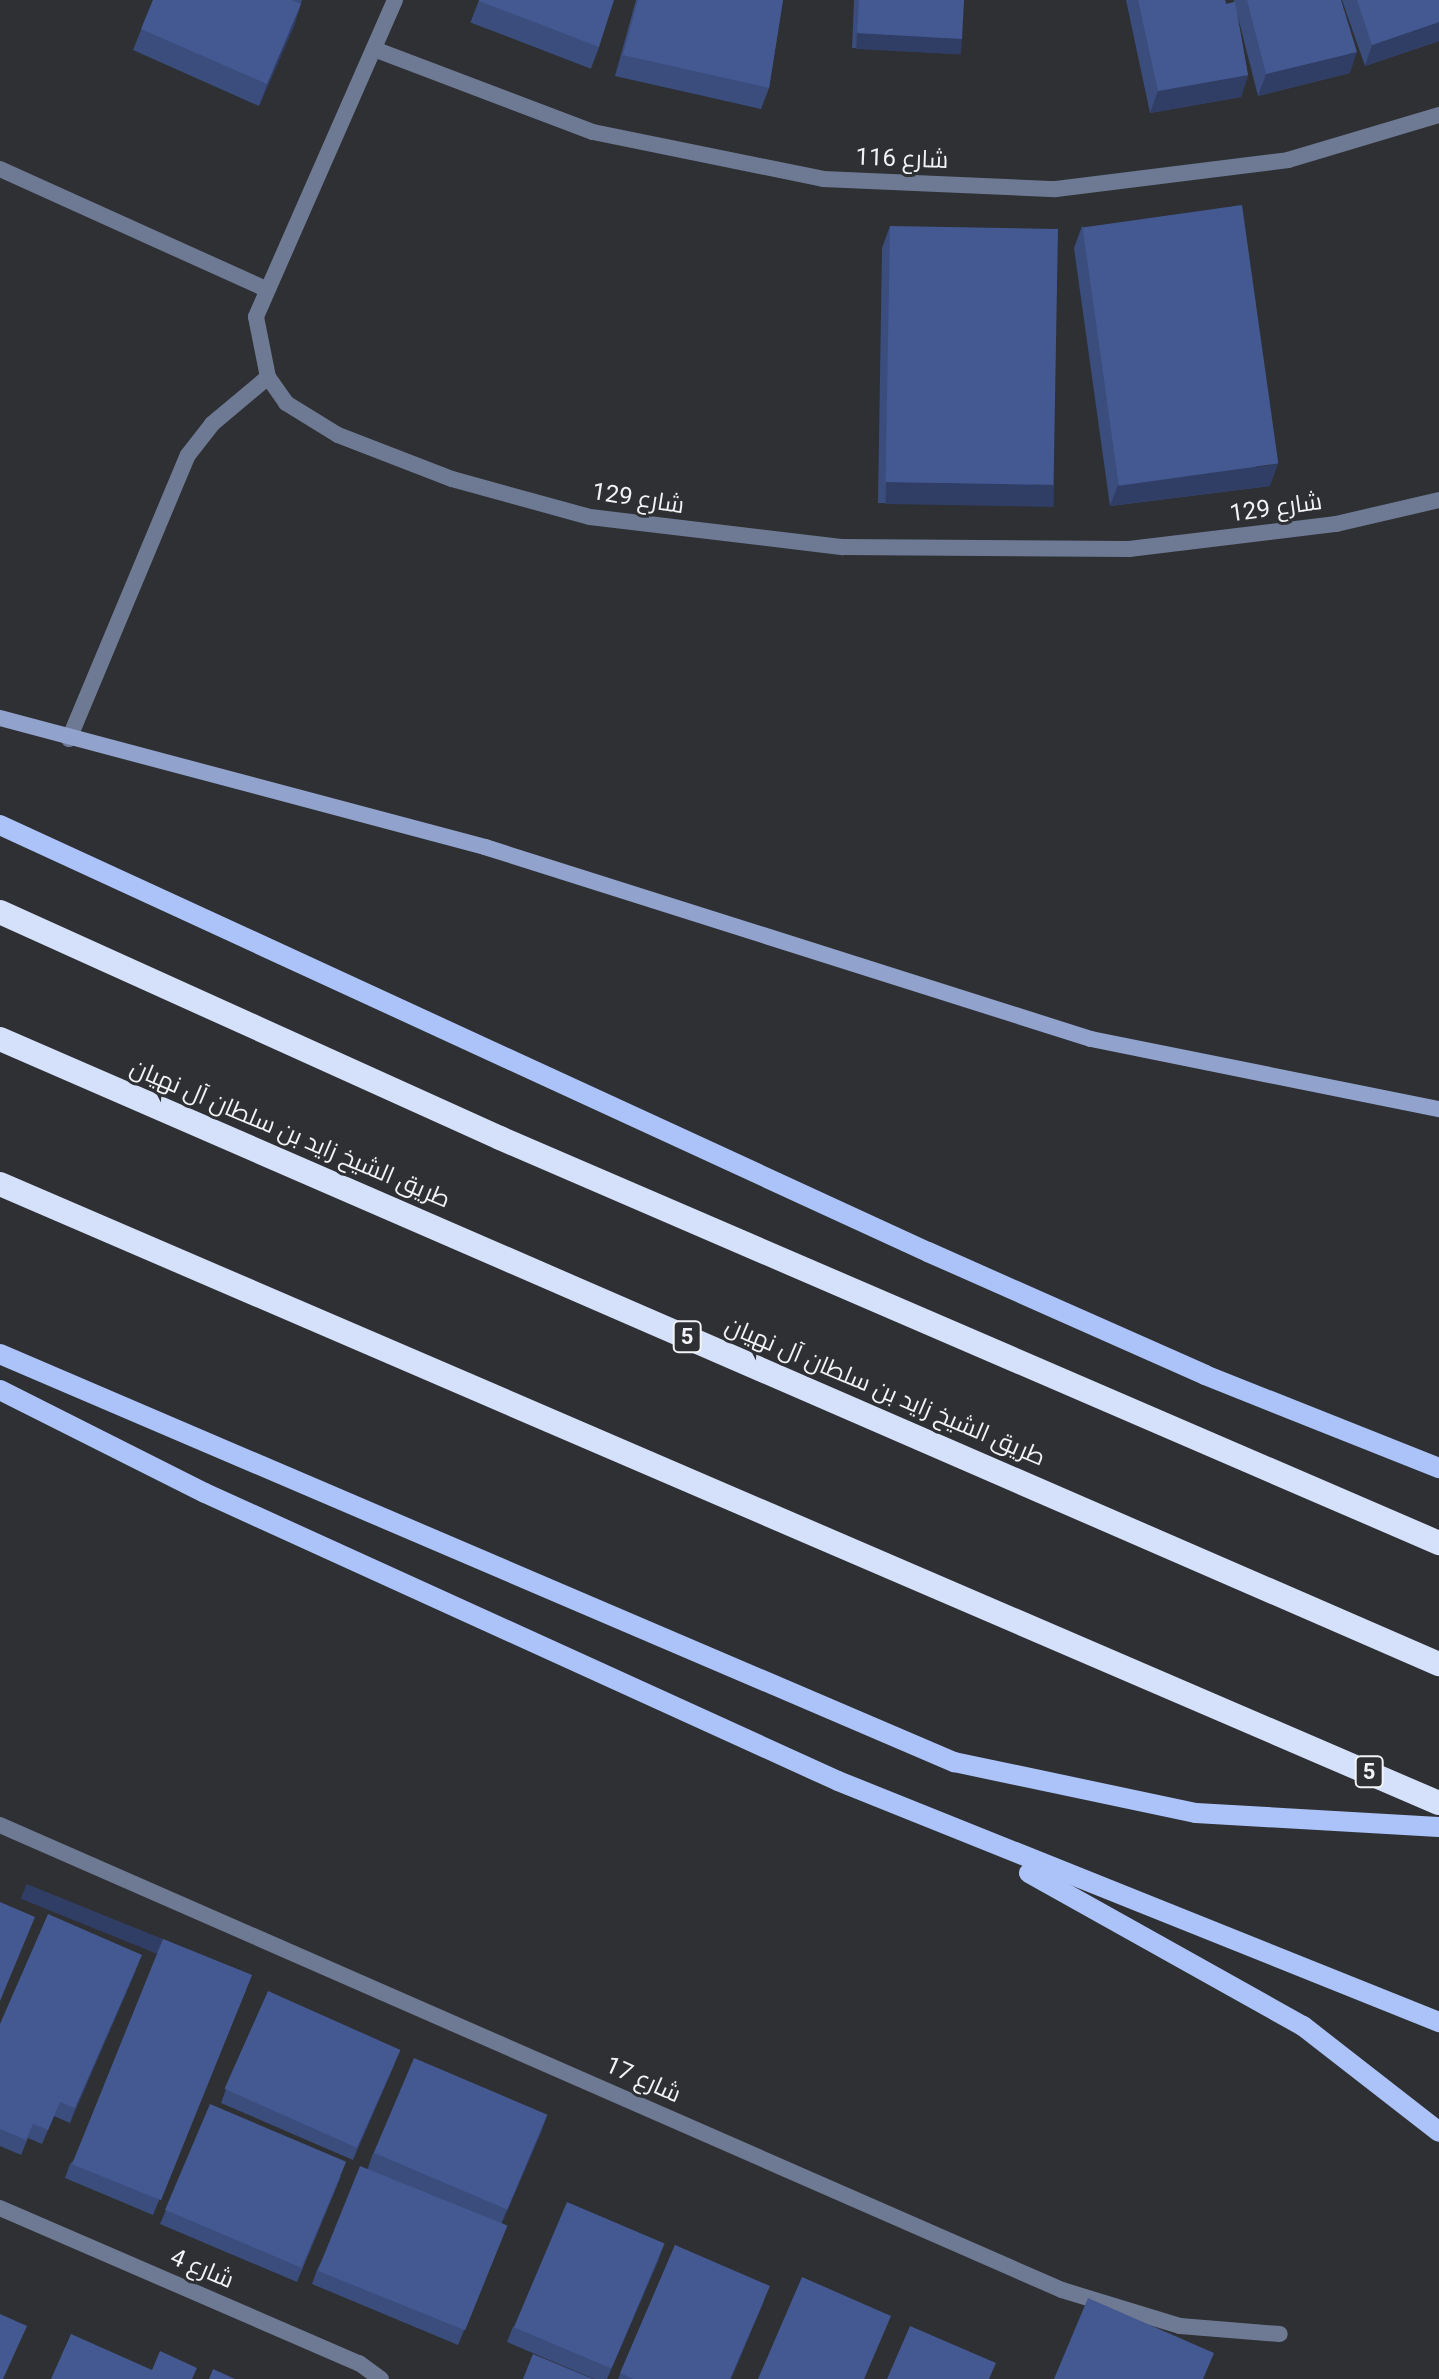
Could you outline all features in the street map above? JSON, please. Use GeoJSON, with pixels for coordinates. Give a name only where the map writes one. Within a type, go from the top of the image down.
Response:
{"type":"FeatureCollection","features":[{"type":"Feature","properties":{"kind":"highway"},"geometry":{"type":"LineString","coordinates":[[0,912],[500,1138],[1439,1543]]}},
{"type":"Feature","properties":{"kind":"highway","name":"طريق الشيخ زايد بن سلطان آل نهيان"},"geometry":{"type":"LineString","coordinates":[[0,1039],[1439,1664]]}},
{"type":"Feature","properties":{"kind":"highway","name":"5"},"geometry":{"type":"LineString","coordinates":[[0,1184],[1439,1803]]}},
{"type":"Feature","properties":{"kind":"main road"},"geometry":{"type":"LineString","coordinates":[[0,825],[928,1252],[1205,1375],[1439,1468]]}},
{"type":"Feature","properties":{"kind":"main road"},"geometry":{"type":"LineString","coordinates":[[0,1354],[840,1718],[1016,1780],[1257,1821],[1439,1827]]}},
{"type":"Feature","properties":{"kind":"main road"},"geometry":{"type":"LineString","coordinates":[[0,1390],[323,1548],[941,1825],[1439,2022]]}},
{"type":"Feature","properties":{"kind":"main road"},"geometry":{"type":"LineString","coordinates":[[941,1825],[1303,2026],[1439,2132]]}},
{"type":"Feature","properties":{"kind":"street","name":"شارع 129"},"geometry":{"type":"LineString","coordinates":[[395,0],[264,288],[257,333],[268,377],[311,422],[409,463],[510,497],[671,530],[934,552],[1129,549],[1336,524],[1439,500]]}},
{"type":"Feature","properties":{"kind":"street","name":"شارع 116"},"geometry":{"type":"LineString","coordinates":[[374,49],[593,132],[823,179],[1056,189],[1288,160],[1439,115]]}},
{"type":"Feature","properties":{"kind":"street"},"geometry":{"type":"LineString","coordinates":[[0,169],[264,288]]}},
{"type":"Feature","properties":{"kind":"street"},"geometry":{"type":"LineString","coordinates":[[69,739],[188,455],[212,424],[268,377]]}},
{"type":"Feature","properties":{"kind":"street"},"geometry":{"type":"LineString","coordinates":[[0,718],[69,739],[485,847],[1091,1039],[1439,1109]]}},
{"type":"Feature","properties":{"kind":"street","name":"شارع 17"},"geometry":{"type":"LineString","coordinates":[[0,1825],[1062,2290],[1166,2323],[1280,2334]]}},
{"type":"Feature","properties":{"kind":"street","name":"شارع 4"},"geometry":{"type":"LineString","coordinates":[[0,2208],[359,2363],[381,2379]]}},
{"type":"Feature","properties":{"kind":"building"},"geometry":{"type":"Polygon","coordinates":[[[153,0],[291,0],[301,4],[267,84],[141,29],[153,0]]]}},
{"type":"Feature","properties":{"kind":"building"},"geometry":{"type":"Polygon","coordinates":[[[479,0],[614,0],[599,47],[479,0]]]}},
{"type":"Feature","properties":{"kind":"building"},"geometry":{"type":"Polygon","coordinates":[[[638,0],[783,0],[769,88],[623,55],[638,0]]]}},
{"type":"Feature","properties":{"kind":"building"},"geometry":{"type":"Polygon","coordinates":[[[859,0],[964,0],[962,39],[857,33],[859,0]]]}},
{"type":"Feature","properties":{"kind":"building"},"geometry":{"type":"Polygon","coordinates":[[[1138,0],[1235,2],[1248,75],[1158,91],[1138,0]]]}},
{"type":"Feature","properties":{"kind":"building"},"geometry":{"type":"Polygon","coordinates":[[[1247,0],[1341,0],[1357,52],[1266,74],[1247,0]]]}},
{"type":"Feature","properties":{"kind":"building"},"geometry":{"type":"Polygon","coordinates":[[[1357,0],[1439,0],[1439,22],[1372,45],[1357,0]]]}},
{"type":"Feature","properties":{"kind":"building"},"geometry":{"type":"Polygon","coordinates":[[[1242,205],[1278,463],[1119,486],[1083,227],[1242,205]]]}},
{"type":"Feature","properties":{"kind":"building"},"geometry":{"type":"Polygon","coordinates":[[[890,226],[1058,229],[1054,485],[886,482],[890,226]]]}},
{"type":"Feature","properties":{"kind":"building"},"geometry":{"type":"Polygon","coordinates":[[[0,1902],[35,1917],[0,2001],[0,1902]]]}},
{"type":"Feature","properties":{"kind":"building"},"geometry":{"type":"Polygon","coordinates":[[[48,1914],[142,1955],[75,2108],[60,2102],[48,2130],[33,2124],[26,2140],[0,2129],[0,2024],[48,1914]]]}},
{"type":"Feature","properties":{"kind":"building"},"geometry":{"type":"Polygon","coordinates":[[[163,1939],[252,1975],[161,2200],[72,2164],[163,1939]]]}},
{"type":"Feature","properties":{"kind":"building"},"geometry":{"type":"Polygon","coordinates":[[[268,1991],[400,2050],[357,2148],[224,2089],[268,1991]]]}},
{"type":"Feature","properties":{"kind":"building"},"geometry":{"type":"Polygon","coordinates":[[[414,2058],[547,2115],[507,2209],[374,2153],[414,2058]]]}},
{"type":"Feature","properties":{"kind":"building"},"geometry":{"type":"Polygon","coordinates":[[[210,2104],[346,2162],[301,2268],[165,2210],[210,2104]]]}},
{"type":"Feature","properties":{"kind":"building"},"geometry":{"type":"Polygon","coordinates":[[[360,2166],[507,2226],[465,2330],[318,2271],[360,2166]]]}},
{"type":"Feature","properties":{"kind":"building"},"geometry":{"type":"Polygon","coordinates":[[[567,2202],[665,2243],[611,2369],[514,2327],[567,2202]]]}},
{"type":"Feature","properties":{"kind":"building"},"geometry":{"type":"Polygon","coordinates":[[[675,2245],[770,2286],[730,2379],[633,2379],[620,2373],[675,2245]]]}},
{"type":"Feature","properties":{"kind":"building"},"geometry":{"type":"Polygon","coordinates":[[[802,2277],[891,2316],[864,2379],[758,2379],[802,2277]]]}},
{"type":"Feature","properties":{"kind":"building"},"geometry":{"type":"Polygon","coordinates":[[[1088,2298],[1214,2353],[1203,2379],[1054,2379],[1088,2298]]]}},
{"type":"Feature","properties":{"kind":"building"},"geometry":{"type":"Polygon","coordinates":[[[0,2314],[27,2326],[3,2379],[0,2379],[0,2314]]]}},
{"type":"Feature","properties":{"kind":"building"},"geometry":{"type":"Polygon","coordinates":[[[910,2326],[996,2363],[989,2379],[887,2379],[910,2326]]]}},
{"type":"Feature","properties":{"kind":"building"},"geometry":{"type":"Polygon","coordinates":[[[71,2334],[152,2370],[160,2351],[197,2368],[192,2379],[51,2379],[71,2334]]]}},
{"type":"Feature","properties":{"kind":"building"},"geometry":{"type":"Polygon","coordinates":[[[533,2354],[593,2379],[523,2379],[533,2354]]]}},
{"type":"Feature","properties":{"kind":"building"},"geometry":{"type":"Polygon","coordinates":[[[213,2369],[235,2379],[209,2379],[213,2369]]]}}]}
